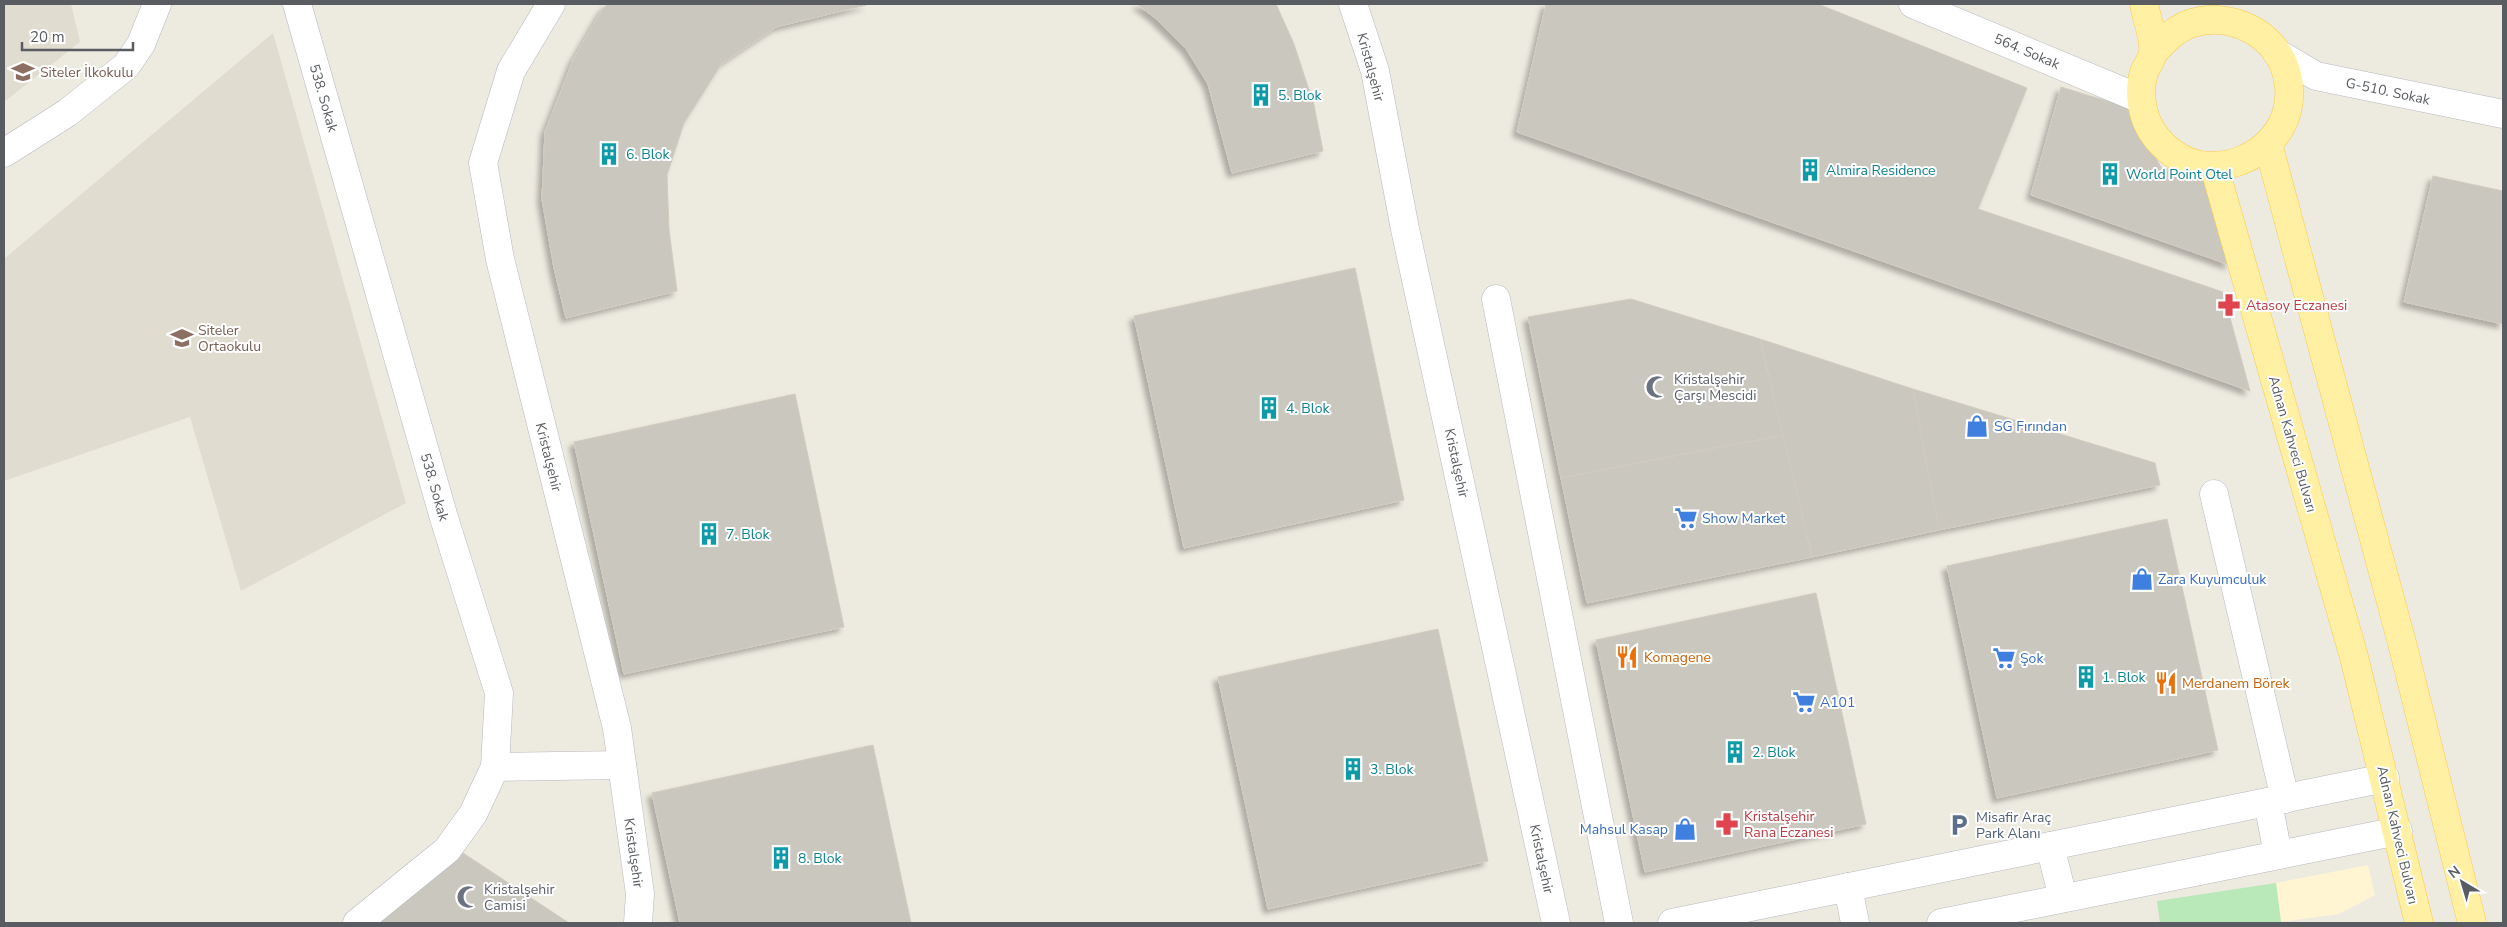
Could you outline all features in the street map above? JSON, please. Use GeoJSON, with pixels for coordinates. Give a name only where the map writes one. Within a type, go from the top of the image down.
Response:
{"type":"FeatureCollection","features":[{"type":"Feature","properties":{"kind":"main road"},"geometry":{"type":"LineString","coordinates":[[2144,4],[2153,52]]}},
{"type":"Feature","properties":{"kind":"main road"},"geometry":{"type":"LineString","coordinates":[[2237,14],[2261,34],[2278,53],[2288,75],[2289,100],[2283,124],[2268,144],[2248,159],[2225,166],[2201,166],[2178,158],[2160,142],[2147,122],[2141,99],[2143,74],[2153,52],[2170,35],[2191,23],[2237,14]]}},
{"type":"Feature","properties":{"kind":"main road"},"geometry":{"type":"LineString","coordinates":[[2268,144],[2399,634],[2472,923]]}},
{"type":"Feature","properties":{"kind":"main road","name":"Adnan Kahveci Bulvarı"},"geometry":{"type":"LineString","coordinates":[[2214,166],[2354,657],[2419,923]]}},
{"type":"Feature","properties":{"kind":"street"},"geometry":{"type":"LineString","coordinates":[[4,153],[67,114],[126,66],[140,44],[157,4]]}},
{"type":"Feature","properties":{"kind":"street","name":"538. Sokak"},"geometry":{"type":"LineString","coordinates":[[297,4],[444,518],[500,693],[495,767],[473,814],[447,850],[357,923]]}},
{"type":"Feature","properties":{"kind":"street","name":"Kristalşehir"},"geometry":{"type":"LineString","coordinates":[[551,4],[511,71],[483,163],[500,259],[617,728],[640,894],[638,923]]}},
{"type":"Feature","properties":{"kind":"street","name":"Kristalşehir"},"geometry":{"type":"LineString","coordinates":[[1353,4],[1375,71],[1406,229],[1556,923]]}},
{"type":"Feature","properties":{"kind":"street","name":"564. Sokak"},"geometry":{"type":"LineString","coordinates":[[1913,4],[2141,99]]}},
{"type":"Feature","properties":{"kind":"street","name":"G-510. Sokak"},"geometry":{"type":"LineString","coordinates":[[2278,53],[2316,76],[2503,114]]}},
{"type":"Feature","properties":{"kind":"street"},"geometry":{"type":"LineString","coordinates":[[1496,299],[1619,923]]}},
{"type":"Feature","properties":{"kind":"street"},"geometry":{"type":"LineString","coordinates":[[2214,494],[2276,800],[2278,855]]}},
{"type":"Feature","properties":{"kind":"street"},"geometry":{"type":"LineString","coordinates":[[495,767],[622,765]]}},
{"type":"Feature","properties":{"kind":"street"},"geometry":{"type":"LineString","coordinates":[[1672,923],[2385,778]]}},
{"type":"Feature","properties":{"kind":"street"},"geometry":{"type":"LineString","coordinates":[[1941,923],[2398,831]]}},
{"type":"Feature","properties":{"kind":"street"},"geometry":{"type":"LineString","coordinates":[[2050,846],[2063,898]]}},
{"type":"Feature","properties":{"kind":"street"},"geometry":{"type":"LineString","coordinates":[[1848,887],[1855,923]]}},
{"type":"Feature","properties":{"kind":"shaded area","name":"Siteler İlkokulu"},"geometry":{"type":"Polygon","coordinates":[[[4,4],[71,4],[80,42],[4,102],[4,4]]]}},
{"type":"Feature","properties":{"kind":"shaded area","name":"Siteler Ortaokulu"},"geometry":{"type":"Polygon","coordinates":[[[273,33],[406,503],[241,591],[190,417],[4,481],[4,259],[273,33]]]}},
{"type":"Feature","properties":{"kind":"shaded area"},"geometry":{"type":"Polygon","coordinates":[[[2368,865],[2375,895],[2339,914],[2281,922],[2276,883],[2368,865]]]}},
{"type":"Feature","properties":{"kind":"green space"},"geometry":{"type":"Polygon","coordinates":[[[2276,883],[2281,922],[2160,923],[2157,901],[2276,883]]]}},
{"type":"Feature","properties":{"kind":"building","name":"6. Blok"},"geometry":{"type":"Polygon","coordinates":[[[608,4],[866,5],[776,27],[722,63],[684,123],[667,175],[669,230],[677,291],[566,318],[554,268],[542,199],[545,132],[573,60],[602,10],[608,4]]]}},
{"type":"Feature","properties":{"kind":"building","name":"5. Blok"},"geometry":{"type":"Polygon","coordinates":[[[1137,4],[1276,4],[1294,44],[1314,105],[1323,151],[1232,173],[1208,84],[1187,50],[1154,17],[1137,4]]]}},
{"type":"Feature","properties":{"kind":"building","name":"Almira Residence"},"geometry":{"type":"Polygon","coordinates":[[[1546,4],[1818,4],[2027,88],[1978,209],[2223,292],[2250,391],[1517,132],[1546,4]]]}},
{"type":"Feature","properties":{"kind":"building","name":"World Point Otel"},"geometry":{"type":"Polygon","coordinates":[[[2061,87],[2127,107],[2161,167],[2206,180],[2230,265],[2031,195],[2061,87]]]}},
{"type":"Feature","properties":{"kind":"building"},"geometry":{"type":"Polygon","coordinates":[[[2433,176],[2503,191],[2503,324],[2404,302],[2433,176]]]}},
{"type":"Feature","properties":{"kind":"building","name":"4. Blok"},"geometry":{"type":"Polygon","coordinates":[[[1355,268],[1404,500],[1184,548],[1134,316],[1355,268]]]}},
{"type":"Feature","properties":{"kind":"building","name":"Kristalşehir Çarşı Mescidi"},"geometry":{"type":"Polygon","coordinates":[[[1631,299],[1760,339],[1783,435],[1561,478],[1528,317],[1631,299]]]}},
{"type":"Feature","properties":{"kind":"building"},"geometry":{"type":"Polygon","coordinates":[[[1760,339],[1913,389],[1939,530],[1812,557],[1760,339]]]}},
{"type":"Feature","properties":{"kind":"building","name":"SG Fırından"},"geometry":{"type":"Polygon","coordinates":[[[1913,389],[2155,463],[2160,485],[1939,530],[1913,389]]]}},
{"type":"Feature","properties":{"kind":"building","name":"7. Blok"},"geometry":{"type":"Polygon","coordinates":[[[795,394],[844,627],[624,674],[574,442],[795,394]]]}},
{"type":"Feature","properties":{"kind":"building","name":"Show Market"},"geometry":{"type":"Polygon","coordinates":[[[1783,435],[1812,557],[1587,603],[1561,478],[1783,435]]]}},
{"type":"Feature","properties":{"kind":"building","name":"1. Blok"},"geometry":{"type":"Polygon","coordinates":[[[2167,519],[2218,750],[1997,798],[1947,566],[2167,519]]]}},
{"type":"Feature","properties":{"kind":"building","name":"2. Blok"},"geometry":{"type":"Polygon","coordinates":[[[1816,593],[1866,824],[1645,872],[1596,640],[1816,593]]]}},
{"type":"Feature","properties":{"kind":"building","name":"3. Blok"},"geometry":{"type":"Polygon","coordinates":[[[1438,629],[1488,861],[1268,909],[1218,677],[1438,629]]]}},
{"type":"Feature","properties":{"kind":"building","name":"8. Blok"},"geometry":{"type":"Polygon","coordinates":[[[873,745],[911,923],[680,923],[652,793],[873,745]]]}},
{"type":"Feature","properties":{"kind":"building","name":"Kristalşehir Camisi"},"geometry":{"type":"Polygon","coordinates":[[[460,851],[569,923],[376,923],[460,851]]]}},
{"type":"Feature","properties":{"kind":"place","name":"Siteler İlkokulu"},"geometry":{"type":"Point","coordinates":[23,72]}},
{"type":"Feature","properties":{"kind":"place","name":"5. Blok"},"geometry":{"type":"Point","coordinates":[1261,95]}},
{"type":"Feature","properties":{"kind":"place","name":"6. Blok"},"geometry":{"type":"Point","coordinates":[609,154]}},
{"type":"Feature","properties":{"kind":"place","name":"Almira Residence"},"geometry":{"type":"Point","coordinates":[1810,170]}},
{"type":"Feature","properties":{"kind":"place","name":"World Point Otel"},"geometry":{"type":"Point","coordinates":[2110,174]}},
{"type":"Feature","properties":{"kind":"place","name":"Atasoy Eczanesi"},"geometry":{"type":"Point","coordinates":[2229,305]}},
{"type":"Feature","properties":{"kind":"place","name":"Siteler Ortaokulu"},"geometry":{"type":"Point","coordinates":[182,338]}},
{"type":"Feature","properties":{"kind":"place","name":"Kristalşehir Çarşı Mescidi"},"geometry":{"type":"Point","coordinates":[1657,387]}},
{"type":"Feature","properties":{"kind":"place","name":"4. Blok"},"geometry":{"type":"Point","coordinates":[1269,408]}},
{"type":"Feature","properties":{"kind":"place","name":"SG Fırından"},"geometry":{"type":"Point","coordinates":[1977,426]}},
{"type":"Feature","properties":{"kind":"place","name":"Show Market"},"geometry":{"type":"Point","coordinates":[1686,518]}},
{"type":"Feature","properties":{"kind":"place","name":"7. Blok"},"geometry":{"type":"Point","coordinates":[709,534]}},
{"type":"Feature","properties":{"kind":"place","name":"Zara Kuyumculuk"},"geometry":{"type":"Point","coordinates":[2142,579]}},
{"type":"Feature","properties":{"kind":"place","name":"Komagene"},"geometry":{"type":"Point","coordinates":[1627,657]}},
{"type":"Feature","properties":{"kind":"place","name":"Şok"},"geometry":{"type":"Point","coordinates":[2004,658]}},
{"type":"Feature","properties":{"kind":"place","name":"1. Blok"},"geometry":{"type":"Point","coordinates":[2086,677]}},
{"type":"Feature","properties":{"kind":"place","name":"Merdanem Börek"},"geometry":{"type":"Point","coordinates":[2166,683]}},
{"type":"Feature","properties":{"kind":"place","name":"A101"},"geometry":{"type":"Point","coordinates":[1804,702]}},
{"type":"Feature","properties":{"kind":"place","name":"2. Blok"},"geometry":{"type":"Point","coordinates":[1735,752]}},
{"type":"Feature","properties":{"kind":"place","name":"3. Blok"},"geometry":{"type":"Point","coordinates":[1353,769]}},
{"type":"Feature","properties":{"kind":"place","name":"Kristalşehir Rana Eczanesi"},"geometry":{"type":"Point","coordinates":[1727,824]}},
{"type":"Feature","properties":{"kind":"place","name":"Misafir Araç Park Alanı"},"geometry":{"type":"Point","coordinates":[1959,825]}},
{"type":"Feature","properties":{"kind":"place","name":"Mahsul Kasap"},"geometry":{"type":"Point","coordinates":[1685,829]}},
{"type":"Feature","properties":{"kind":"place","name":"8. Blok"},"geometry":{"type":"Point","coordinates":[781,858]}},
{"type":"Feature","properties":{"kind":"place","name":"Kristalşehir Camisi"},"geometry":{"type":"Point","coordinates":[468,897]}}]}
